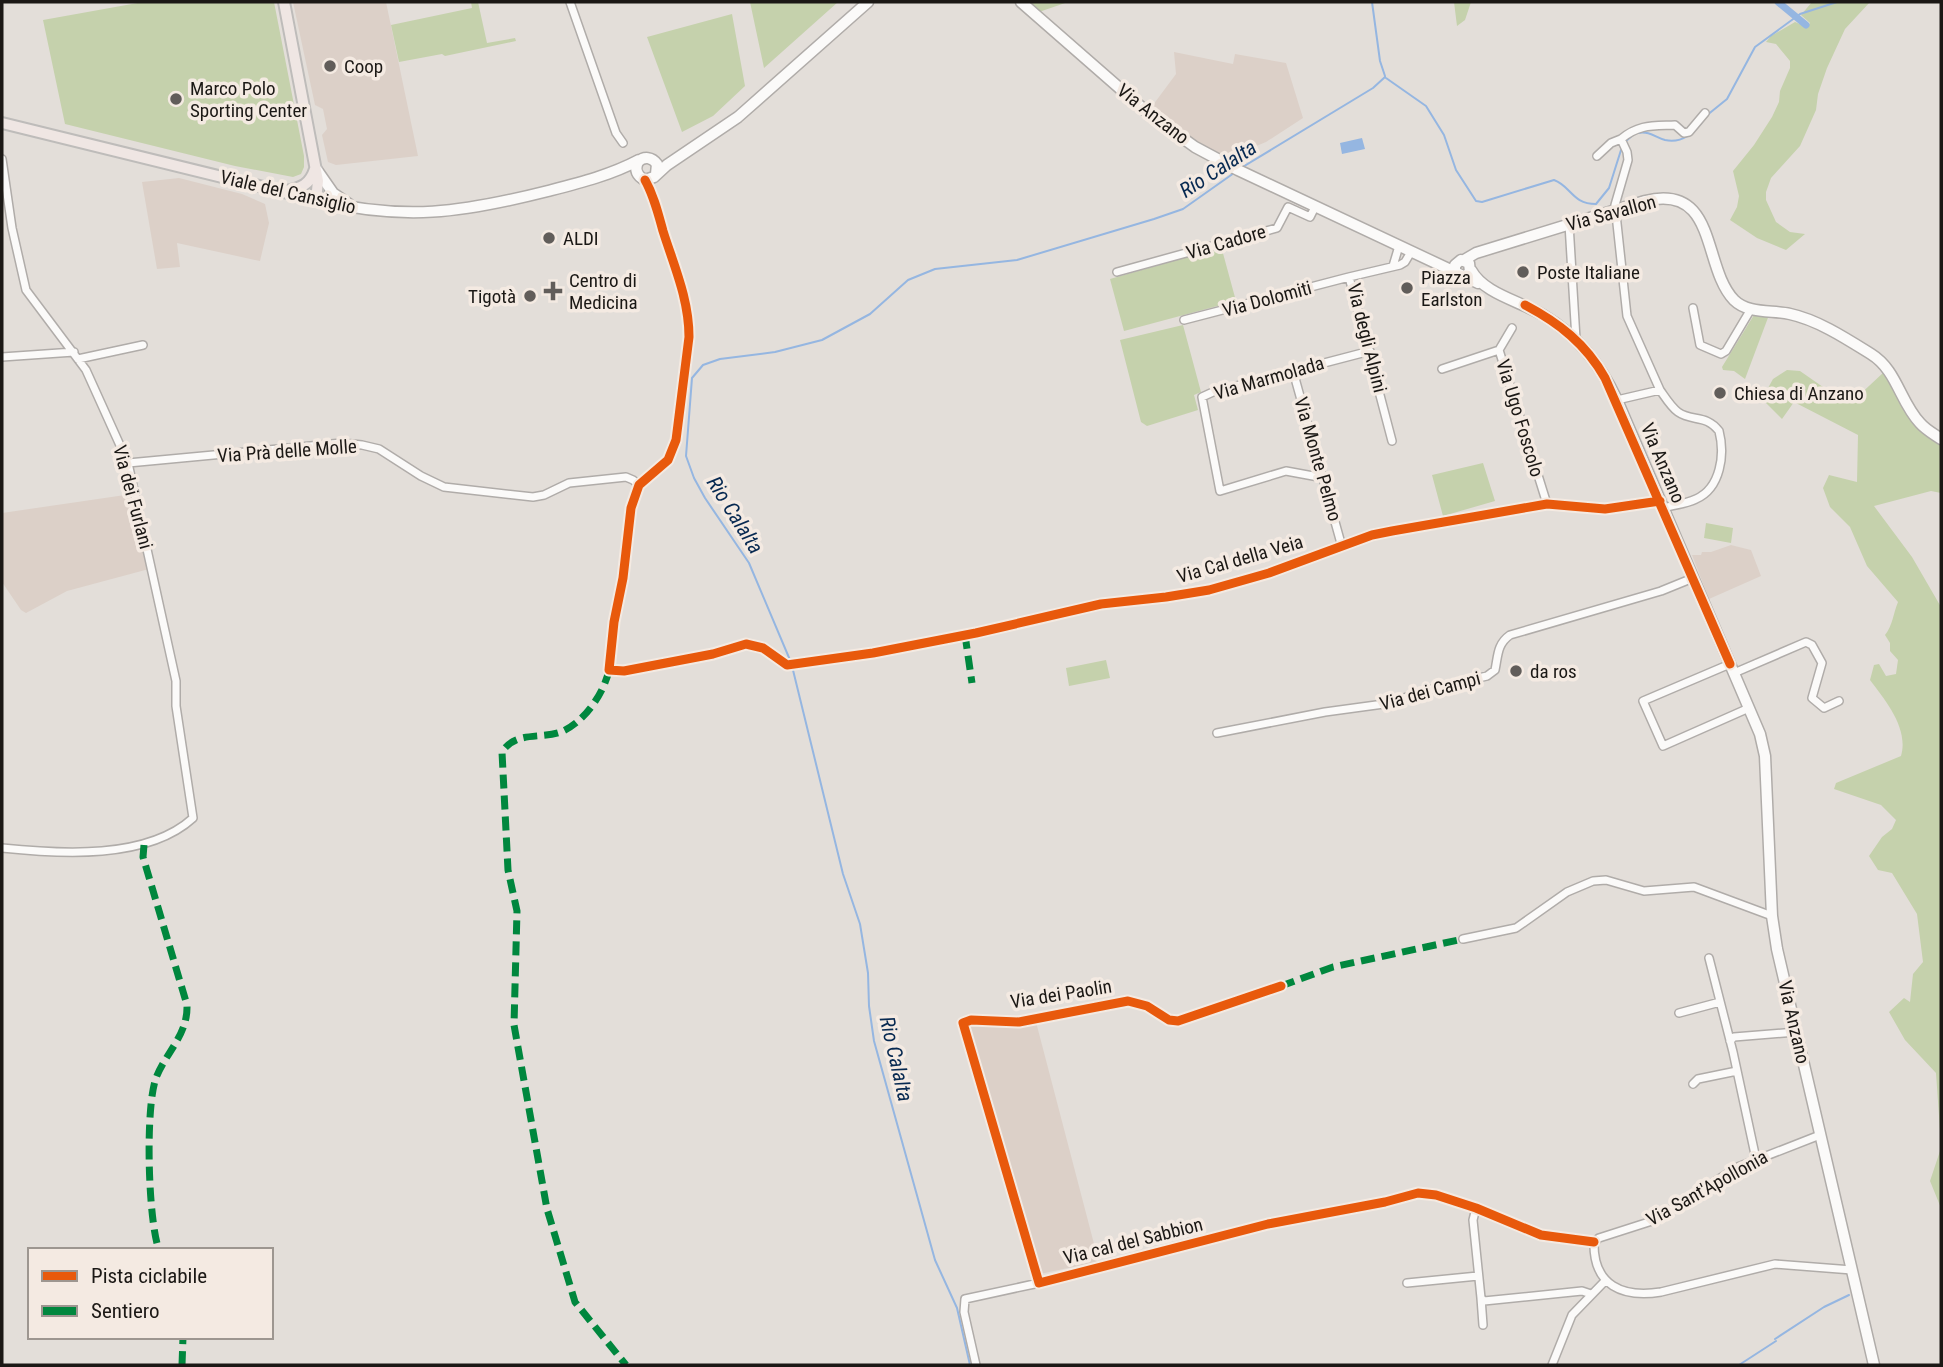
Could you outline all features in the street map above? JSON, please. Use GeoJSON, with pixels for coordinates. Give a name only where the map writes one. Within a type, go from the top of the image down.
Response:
{"type":"FeatureCollection","features":[{"type":"Feature","properties":{"kind":"main road"},"geometry":{"type":"LineString","coordinates":[[284,2],[315,166],[318,186],[316,200]]}},
{"type":"Feature","properties":{"kind":"main road","name":"Viale del Cansiglio"},"geometry":{"type":"LineString","coordinates":[[578,183],[629,174],[648,177],[715,133],[753,104],[868,2]]}},
{"type":"Feature","properties":{"kind":"main road","name":"Via Anzano"},"geometry":{"type":"LineString","coordinates":[[1021,2],[1158,121],[1195,147],[1227,165],[1411,252],[1463,268],[1482,285],[1544,315],[1576,339],[1600,368],[1617,400],[1764,747],[1772,916],[1777,949],[1874,1365]]}},
{"type":"Feature","properties":{"kind":"main road","name":"Viale del Cansiglio"},"geometry":{"type":"LineString","coordinates":[[2,123],[316,200],[359,209],[402,213],[450,212],[492,205],[578,183],[646,159],[668,158],[715,133]]}},
{"type":"Feature","properties":{"kind":"main road"},"geometry":{"type":"LineString","coordinates":[[646,159],[657,164],[648,177],[636,166],[646,159]]}},
{"type":"Feature","properties":{"kind":"main road"},"geometry":{"type":"LineString","coordinates":[[283,192],[305,186],[312,178],[315,166]]}},
{"type":"Feature","properties":{"kind":"main road"},"geometry":{"type":"LineString","coordinates":[[315,166],[333,193],[359,209]]}},
{"type":"Feature","properties":{"kind":"main road","name":"Via Savallon"},"geometry":{"type":"LineString","coordinates":[[1463,268],[1484,251],[1616,209],[1654,198],[1666,198],[1688,207],[1697,215],[1726,287],[1733,299],[1751,309]]}},
{"type":"Feature","properties":{"kind":"main road"},"geometry":{"type":"LineString","coordinates":[[1751,309],[1806,318],[1870,353],[1886,366],[1919,423],[1941,439]]}},
{"type":"Feature","properties":{"kind":"street"},"geometry":{"type":"LineString","coordinates":[[570,2],[616,133],[623,143]]}},
{"type":"Feature","properties":{"kind":"street"},"geometry":{"type":"LineString","coordinates":[[1598,156],[1611,143],[1621,139],[1634,128],[1675,125],[1684,133],[1689,132],[1705,113]]}},
{"type":"Feature","properties":{"kind":"street","name":"Via Cal della Veia"},"geometry":{"type":"LineString","coordinates":[[639,485],[631,508],[623,578],[614,622],[612,671],[746,645],[763,648],[787,665],[873,653],[986,632],[1101,604],[1209,590],[1279,570],[1392,531],[1547,504],[1605,509],[1696,500],[1718,477],[1721,438],[1719,430],[1712,423],[1680,414],[1660,390],[1628,323],[1616,209],[1628,160],[1621,139]]}},
{"type":"Feature","properties":{"kind":"street","name":"Via dei Furlani"},"geometry":{"type":"LineString","coordinates":[[2,159],[12,228],[26,290],[76,355],[128,463],[176,681],[176,706],[193,818],[176,831],[137,847],[75,851],[2,848]]}},
{"type":"Feature","properties":{"kind":"street"},"geometry":{"type":"LineString","coordinates":[[639,485],[668,460],[676,440],[689,337],[689,323],[681,285],[648,177]]}},
{"type":"Feature","properties":{"kind":"street","name":"Via Cadore"},"geometry":{"type":"LineString","coordinates":[[1117,272],[1277,228],[1289,206],[1310,217],[1315,207]]}},
{"type":"Feature","properties":{"kind":"street"},"geometry":{"type":"LineString","coordinates":[[1569,224],[1576,339]]}},
{"type":"Feature","properties":{"kind":"street"},"geometry":{"type":"LineString","coordinates":[[2,229],[12,228]]}},
{"type":"Feature","properties":{"kind":"street"},"geometry":{"type":"LineString","coordinates":[[1392,266],[1399,246]]}},
{"type":"Feature","properties":{"kind":"street","name":"Via degli Alpini"},"geometry":{"type":"LineString","coordinates":[[1392,441],[1349,277],[1405,262],[1411,252]]}},
{"type":"Feature","properties":{"kind":"street","name":"Via Dolomiti"},"geometry":{"type":"LineString","coordinates":[[1184,320],[1349,277]]}},
{"type":"Feature","properties":{"kind":"street"},"geometry":{"type":"LineString","coordinates":[[1693,308],[1700,345],[1721,354],[1726,351],[1751,309]]}},
{"type":"Feature","properties":{"kind":"street"},"geometry":{"type":"LineString","coordinates":[[1499,350],[1512,328]]}},
{"type":"Feature","properties":{"kind":"street"},"geometry":{"type":"LineString","coordinates":[[2,357],[76,355],[143,345]]}},
{"type":"Feature","properties":{"kind":"street","name":"Via Ugo Foscolo"},"geometry":{"type":"LineString","coordinates":[[1442,369],[1499,350],[1547,504]]}},
{"type":"Feature","properties":{"kind":"street","name":"Via Marmolada"},"geometry":{"type":"LineString","coordinates":[[1324,478],[1286,471],[1220,491],[1202,397],[1370,351]]}},
{"type":"Feature","properties":{"kind":"street","name":"Via Monte Pelmo"},"geometry":{"type":"LineString","coordinates":[[1293,371],[1342,547]]}},
{"type":"Feature","properties":{"kind":"street"},"geometry":{"type":"LineString","coordinates":[[1617,400],[1660,390]]}},
{"type":"Feature","properties":{"kind":"street","name":"Via Prà delle Molle"},"geometry":{"type":"LineString","coordinates":[[128,463],[342,443],[379,449],[421,476],[444,487],[533,497],[544,495],[569,483],[626,477],[639,485]]}},
{"type":"Feature","properties":{"kind":"street","name":"Via dei Campi"},"geometry":{"type":"LineString","coordinates":[[1217,733],[1325,712],[1391,704],[1423,691],[1487,676],[1495,670],[1498,648],[1510,635],[1661,591],[1693,578]]}},
{"type":"Feature","properties":{"kind":"street"},"geometry":{"type":"LineString","coordinates":[[1749,708],[1663,746],[1643,701],[1806,642],[1812,645],[1822,663],[1812,698],[1824,708],[1839,701]]}},
{"type":"Feature","properties":{"kind":"street"},"geometry":{"type":"LineString","coordinates":[[1463,939],[1516,928],[1567,892],[1593,881],[1606,880],[1644,891],[1694,887],[1772,916]]}},
{"type":"Feature","properties":{"kind":"street"},"geometry":{"type":"LineString","coordinates":[[1709,958],[1755,1158]]}},
{"type":"Feature","properties":{"kind":"street","name":"Via dei Paolin"},"geometry":{"type":"LineString","coordinates":[[1039,1283],[963,1023],[971,1020],[1018,1022],[1128,1000],[1147,1006],[1169,1020],[1178,1021],[1281,986]]}},
{"type":"Feature","properties":{"kind":"street"},"geometry":{"type":"LineString","coordinates":[[1679,1013],[1720,1002]]}},
{"type":"Feature","properties":{"kind":"street"},"geometry":{"type":"LineString","coordinates":[[1730,1041],[1734,1037],[1796,1032]]}},
{"type":"Feature","properties":{"kind":"street"},"geometry":{"type":"LineString","coordinates":[[1693,1084],[1698,1079],[1737,1071]]}},
{"type":"Feature","properties":{"kind":"street","name":"Via Sant'Apollonia"},"geometry":{"type":"LineString","coordinates":[[1594,1242],[1610,1233],[1663,1216],[1727,1173],[1755,1158],[1820,1135]]}},
{"type":"Feature","properties":{"kind":"street","name":"Via cal del Sabbion"},"geometry":{"type":"LineString","coordinates":[[976,1365],[964,1312],[965,1299],[1039,1283],[1268,1224],[1385,1202],[1418,1193],[1436,1195],[1476,1209]]}},
{"type":"Feature","properties":{"kind":"street"},"geometry":{"type":"LineString","coordinates":[[1483,1325],[1472,1220],[1476,1209],[1541,1235],[1594,1242],[1599,1268],[1605,1281],[1617,1288],[1644,1294],[1775,1264],[1852,1270]]}},
{"type":"Feature","properties":{"kind":"street"},"geometry":{"type":"LineString","coordinates":[[1407,1283],[1478,1276]]}},
{"type":"Feature","properties":{"kind":"street"},"geometry":{"type":"LineString","coordinates":[[1552,1365],[1572,1315],[1605,1281]]}},
{"type":"Feature","properties":{"kind":"street"},"geometry":{"type":"LineString","coordinates":[[1480,1298],[1484,1301],[1582,1291],[1591,1294]]}},
{"type":"Feature","properties":{"kind":"shaded area"},"geometry":{"type":"Polygon","coordinates":[[[293,2],[386,2],[418,156],[336,165],[328,162],[322,135],[327,129],[323,109],[315,105],[293,2]]]}},
{"type":"Feature","properties":{"kind":"shaded area"},"geometry":{"type":"Polygon","coordinates":[[[1174,52],[1233,64],[1235,54],[1286,63],[1303,118],[1266,142],[1225,159],[1150,109],[1176,74],[1174,52]]]}},
{"type":"Feature","properties":{"kind":"shaded area"},"geometry":{"type":"Polygon","coordinates":[[[179,178],[242,194],[265,204],[269,223],[260,261],[177,243],[180,267],[157,269],[142,182],[179,178]]]}},
{"type":"Feature","properties":{"kind":"shaded area"},"geometry":{"type":"Polygon","coordinates":[[[132,494],[149,569],[67,591],[26,613],[21,610],[2,582],[2,513],[132,494]]]}},
{"type":"Feature","properties":{"kind":"shaded area"},"geometry":{"type":"Polygon","coordinates":[[[1731,545],[1751,550],[1761,576],[1709,599],[1692,555],[1701,555],[1702,552],[1711,552],[1731,545]]]}},
{"type":"Feature","properties":{"kind":"shaded area"},"geometry":{"type":"Polygon","coordinates":[[[1036,1022],[1098,1259],[1096,1262],[1040,1274],[967,1025],[1036,1022]]]}},
{"type":"Feature","properties":{"kind":"green space","name":"Marco Polo Sporting Center"},"geometry":{"type":"Polygon","coordinates":[[[143,2],[274,2],[304,156],[301,174],[293,177],[235,166],[65,124],[43,20],[143,2]]]}},
{"type":"Feature","properties":{"kind":"green space"},"geometry":{"type":"Polygon","coordinates":[[[471,2],[478,2],[487,43],[515,38],[516,41],[445,56],[442,54],[399,62],[391,25],[472,8],[471,2]]]}},
{"type":"Feature","properties":{"kind":"green space"},"geometry":{"type":"Polygon","coordinates":[[[750,2],[838,2],[764,68],[750,2]]]}},
{"type":"Feature","properties":{"kind":"green space"},"geometry":{"type":"Polygon","coordinates":[[[1028,2],[1068,2],[1039,12],[1028,2]]]}},
{"type":"Feature","properties":{"kind":"green space"},"geometry":{"type":"Polygon","coordinates":[[[1454,2],[1471,2],[1465,20],[1457,26],[1454,2]]]}},
{"type":"Feature","properties":{"kind":"green space"},"geometry":{"type":"Polygon","coordinates":[[[1812,2],[1870,2],[1845,29],[1827,68],[1818,94],[1816,110],[1800,146],[1771,178],[1766,192],[1766,200],[1776,222],[1790,232],[1805,234],[1786,250],[1757,238],[1730,220],[1739,196],[1733,171],[1772,117],[1790,68],[1790,61],[1776,44],[1766,42],[1771,36],[1795,22],[1807,27],[1810,23],[1801,15],[1812,2]]]}},
{"type":"Feature","properties":{"kind":"green space"},"geometry":{"type":"Polygon","coordinates":[[[732,14],[745,86],[713,116],[682,132],[647,37],[732,14]]]}},
{"type":"Feature","properties":{"kind":"green space"},"geometry":{"type":"Polygon","coordinates":[[[1221,246],[1236,301],[1124,331],[1110,279],[1221,246]]]}},
{"type":"Feature","properties":{"kind":"green space"},"geometry":{"type":"Polygon","coordinates":[[[1754,315],[1769,315],[1745,379],[1734,371],[1723,370],[1722,367],[1754,315]]]}},
{"type":"Feature","properties":{"kind":"green space"},"geometry":{"type":"Polygon","coordinates":[[[1183,325],[1201,392],[1194,395],[1198,410],[1147,426],[1141,422],[1120,340],[1183,325]]]}},
{"type":"Feature","properties":{"kind":"green space"},"geometry":{"type":"Polygon","coordinates":[[[1787,370],[1800,371],[1843,401],[1855,399],[1884,372],[1914,425],[1941,445],[1941,493],[1931,491],[1874,506],[1912,557],[1941,607],[1941,1144],[1936,1073],[1905,1040],[1889,1012],[1904,998],[1910,1002],[1913,974],[1923,962],[1917,914],[1892,873],[1878,870],[1869,856],[1882,837],[1892,829],[1896,820],[1881,805],[1834,789],[1836,783],[1901,756],[1902,736],[1895,716],[1870,680],[1874,665],[1879,664],[1886,676],[1896,674],[1898,660],[1890,651],[1890,643],[1885,635],[1898,602],[1867,566],[1850,527],[1830,507],[1823,488],[1829,475],[1857,482],[1858,435],[1794,402],[1782,419],[1762,399],[1773,379],[1787,370]]]}},
{"type":"Feature","properties":{"kind":"green space"},"geometry":{"type":"Polygon","coordinates":[[[1483,463],[1495,501],[1443,516],[1432,475],[1483,463]]]}},
{"type":"Feature","properties":{"kind":"green space"},"geometry":{"type":"Polygon","coordinates":[[[1706,523],[1733,528],[1731,543],[1704,538],[1706,523]]]}},
{"type":"Feature","properties":{"kind":"green space"},"geometry":{"type":"Polygon","coordinates":[[[1106,660],[1110,678],[1069,686],[1066,668],[1106,660]]]}},
{"type":"Feature","properties":{"kind":"green space"},"geometry":{"type":"Polygon","coordinates":[[[1941,1148],[1941,1208],[1930,1181],[1941,1148]]]}},
{"type":"Feature","properties":{"kind":"water"},"geometry":{"type":"Polygon","coordinates":[[[1362,138],[1365,149],[1342,154],[1340,143],[1362,138]]]}},
{"type":"Feature","properties":{"kind":"waterway"},"geometry":{"type":"LineString","coordinates":[[1372,2],[1380,61],[1385,76]]}},
{"type":"Feature","properties":{"kind":"waterway"},"geometry":{"type":"LineString","coordinates":[[1778,2],[1806,25]]}},
{"type":"Feature","properties":{"kind":"waterway"},"geometry":{"type":"LineString","coordinates":[[1706,116],[1727,99],[1755,47],[1800,14],[1837,2]]}},
{"type":"Feature","properties":{"kind":"waterway","name":"Rio Calalta"},"geometry":{"type":"LineString","coordinates":[[1241,168],[1373,88],[1385,77]]}},
{"type":"Feature","properties":{"kind":"waterway"},"geometry":{"type":"LineString","coordinates":[[1386,78],[1426,106],[1444,135],[1456,170],[1476,201],[1482,202],[1554,180],[1582,201],[1596,204],[1609,188],[1621,150]]}},
{"type":"Feature","properties":{"kind":"waterway"},"geometry":{"type":"LineString","coordinates":[[1638,133],[1665,140],[1677,140],[1692,133],[1703,121]]}},
{"type":"Feature","properties":{"kind":"waterway"},"geometry":{"type":"LineString","coordinates":[[1626,141],[1633,135]]}},
{"type":"Feature","properties":{"kind":"waterway","name":"Rio Calalta"},"geometry":{"type":"LineString","coordinates":[[790,660],[749,563],[705,498],[686,456],[692,378],[703,365],[720,359],[775,352],[822,340],[870,314],[908,280],[935,269],[1017,260],[1154,219],[1183,209],[1234,173]]}},
{"type":"Feature","properties":{"kind":"waterway","name":"Rio Calalta"},"geometry":{"type":"LineString","coordinates":[[792,666],[843,874],[860,924],[868,973],[874,1041],[935,1260],[957,1308],[970,1365]]}},
{"type":"Feature","properties":{"kind":"waterway"},"geometry":{"type":"LineString","coordinates":[[1775,1339],[1824,1307],[1849,1295]]}},
{"type":"Feature","properties":{"kind":"waterway"},"geometry":{"type":"LineString","coordinates":[[1739,1365],[1776,1341]]}},
{"type":"Feature","properties":{"kind":"marked path"},"geometry":{"type":"LineString","coordinates":[[965,635],[972,683]]}},
{"type":"Feature","properties":{"kind":"marked path"},"geometry":{"type":"LineString","coordinates":[[609,670],[603,688],[579,720],[555,734],[514,741],[502,752],[508,870],[517,911],[514,1025],[547,1209],[575,1302],[626,1365]]}},
{"type":"Feature","properties":{"kind":"marked path"},"geometry":{"type":"LineString","coordinates":[[144,845],[143,857],[187,1005],[184,1025],[156,1078],[150,1113],[150,1190],[158,1248]]}},
{"type":"Feature","properties":{"kind":"marked path"},"geometry":{"type":"LineString","coordinates":[[1281,986],[1333,967],[1463,939]]}},
{"type":"Feature","properties":{"kind":"marked path"},"geometry":{"type":"LineString","coordinates":[[182,1365],[183,1339]]}},
{"type":"Feature","properties":{"kind":"cycle path"},"geometry":{"type":"LineString","coordinates":[[645,180],[656,205],[680,283],[689,337],[676,440],[668,460],[639,485],[631,508],[609,670],[624,671],[713,654],[746,644],[763,648],[787,665],[873,653],[1101,604],[1209,590],[1269,573],[1372,535],[1392,531],[1547,504],[1605,509],[1660,501]]}},
{"type":"Feature","properties":{"kind":"cycle path"},"geometry":{"type":"LineString","coordinates":[[1525,305],[1571,336],[1598,366],[1605,378],[1730,664]]}},
{"type":"Feature","properties":{"kind":"cycle path"},"geometry":{"type":"LineString","coordinates":[[1281,986],[1178,1021],[1169,1020],[1147,1006],[1128,1001],[1019,1022],[971,1020],[963,1023],[1039,1283],[1268,1224],[1385,1202],[1418,1193],[1436,1195],[1476,1208],[1541,1235],[1594,1242]]}},
{"type":"Feature","properties":{"kind":"place","name":"Coop"},"geometry":{"type":"Point","coordinates":[330,66]}},
{"type":"Feature","properties":{"kind":"place","name":"Marco Polo Sporting Center"},"geometry":{"type":"Point","coordinates":[176,99]}},
{"type":"Feature","properties":{"kind":"place","name":"ALDI"},"geometry":{"type":"Point","coordinates":[549,238]}},
{"type":"Feature","properties":{"kind":"place","name":"Poste Italiane"},"geometry":{"type":"Point","coordinates":[1523,272]}},
{"type":"Feature","properties":{"kind":"place","name":"Piazza Earlston"},"geometry":{"type":"Point","coordinates":[1407,288]}},
{"type":"Feature","properties":{"kind":"place","name":"Centro di Medicina"},"geometry":{"type":"Point","coordinates":[553,291]}},
{"type":"Feature","properties":{"kind":"place","name":"Tigotà"},"geometry":{"type":"Point","coordinates":[530,296]}},
{"type":"Feature","properties":{"kind":"place","name":"Chiesa di Anzano"},"geometry":{"type":"Point","coordinates":[1720,393]}},
{"type":"Feature","properties":{"kind":"place","name":"da ros"},"geometry":{"type":"Point","coordinates":[1516,671]}}]}
